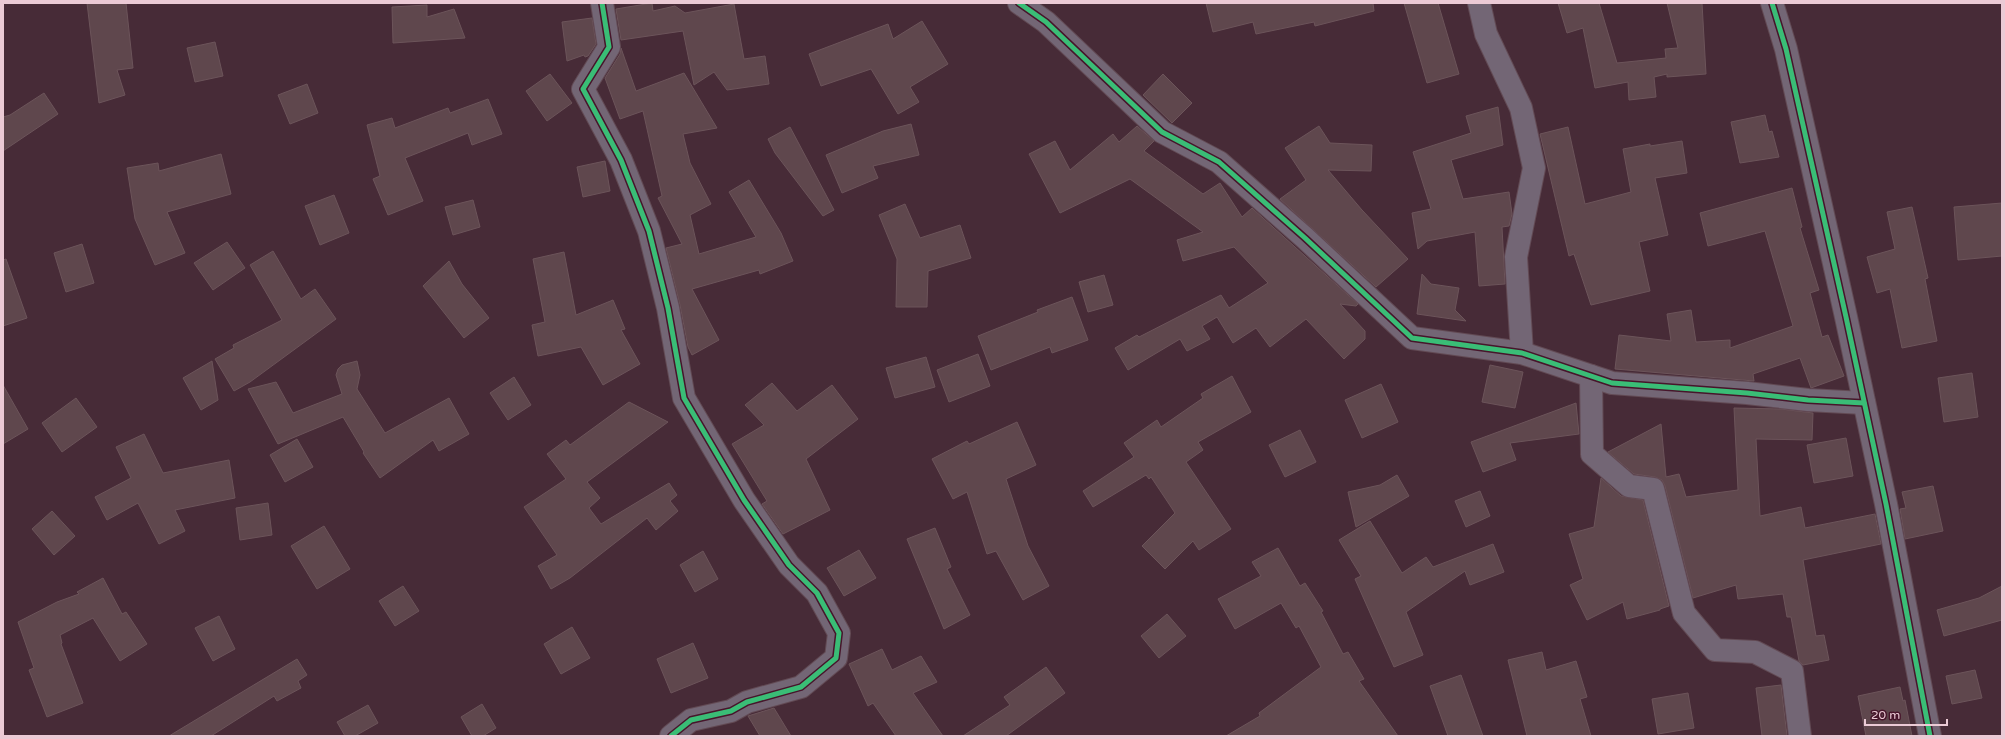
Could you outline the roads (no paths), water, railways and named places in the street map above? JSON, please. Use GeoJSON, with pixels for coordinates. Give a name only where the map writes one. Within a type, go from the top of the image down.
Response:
{"type":"FeatureCollection","features":[{"type":"Feature","properties":{"kind":"street"},"geometry":{"type":"LineString","coordinates":[[602,3],[609,47],[583,89],[621,160],[649,231],[668,308],[684,398],[744,500],[790,565],[817,593],[839,632],[836,658],[801,687],[747,702],[731,711],[692,720],[671,736]]}},
{"type":"Feature","properties":{"kind":"street"},"geometry":{"type":"LineString","coordinates":[[1019,3],[1046,22],[1162,132],[1219,162],[1305,238],[1412,338],[1522,353],[1612,383],[1747,393],[1808,400],[1864,403]]}},
{"type":"Feature","properties":{"kind":"street"},"geometry":{"type":"LineString","coordinates":[[1479,3],[1486,34],[1521,108],[1534,168],[1516,257],[1522,353]]}},
{"type":"Feature","properties":{"kind":"street"},"geometry":{"type":"LineString","coordinates":[[1772,3],[1786,49],[1886,504],[1930,736]]}},
{"type":"Feature","properties":{"kind":"street"},"geometry":{"type":"LineString","coordinates":[[1591,376],[1592,454],[1629,486],[1653,489],[1684,613],[1715,650],[1755,652],[1792,670],[1800,736]]}}]}
